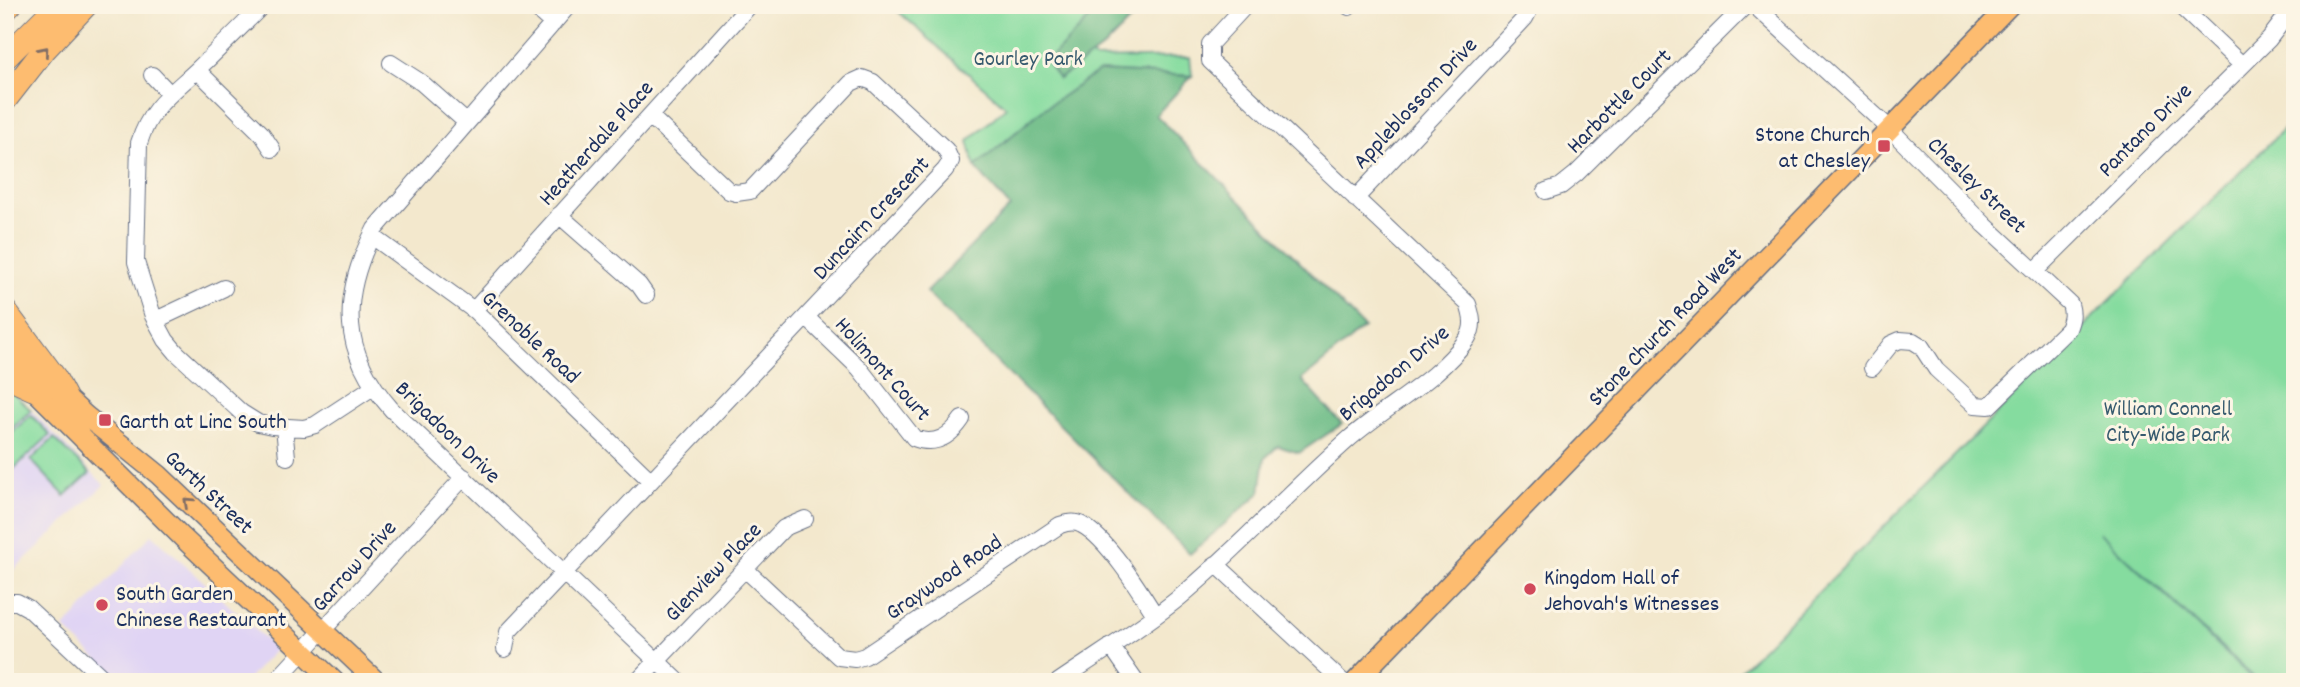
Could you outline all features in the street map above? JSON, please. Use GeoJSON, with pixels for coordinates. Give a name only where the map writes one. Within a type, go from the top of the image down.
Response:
{"type":"FeatureCollection","features":[{"type":"Feature","properties":{"kind":"highway"},"geometry":{"type":"LineString","coordinates":[[5,10],[10,5]]}},
{"type":"Feature","properties":{"kind":"highway"},"geometry":{"type":"LineString","coordinates":[[5,58],[58,5]]}},
{"type":"Feature","properties":{"kind":"highway"},"geometry":{"type":"LineString","coordinates":[[5,100],[44,50],[86,5]]}},
{"type":"Feature","properties":{"kind":"highway"},"geometry":{"type":"LineString","coordinates":[[5,311],[65,397]]}},
{"type":"Feature","properties":{"kind":"highway"},"geometry":{"type":"LineString","coordinates":[[5,376],[33,389]]}},
{"type":"Feature","properties":{"kind":"main road","name":"Stone Church Road West"},"geometry":{"type":"LineString","coordinates":[[1355,682],[2010,5]]}},
{"type":"Feature","properties":{"kind":"main road","name":"Garth Street"},"geometry":{"type":"LineString","coordinates":[[5,342],[65,397],[159,475],[377,682]]}},
{"type":"Feature","properties":{"kind":"main road"},"geometry":{"type":"LineString","coordinates":[[5,361],[182,537],[335,682]]}},
{"type":"Feature","properties":{"kind":"main road"},"geometry":{"type":"LineString","coordinates":[[182,537],[194,532],[205,534],[237,549]]}},
{"type":"Feature","properties":{"kind":"street"},"geometry":{"type":"LineString","coordinates":[[263,5],[197,70],[169,93],[145,125],[139,143],[136,262],[143,289],[166,340],[176,352],[242,413],[258,423],[304,428],[315,425],[373,387]]}},
{"type":"Feature","properties":{"kind":"street"},"geometry":{"type":"LineString","coordinates":[[532,5],[552,24]]}},
{"type":"Feature","properties":{"kind":"street","name":"Brigadoon Drive"},"geometry":{"type":"LineString","coordinates":[[569,5],[466,122],[372,236],[357,269],[350,313],[354,345],[373,387],[399,417],[679,682]]}},
{"type":"Feature","properties":{"kind":"street","name":"Heatherdale Place"},"geometry":{"type":"LineString","coordinates":[[474,310],[750,5]]}},
{"type":"Feature","properties":{"kind":"street","name":"Brigadoon Drive"},"geometry":{"type":"LineString","coordinates":[[1058,682],[1156,615],[1216,564],[1309,474],[1357,432],[1426,380],[1469,338],[1473,318],[1468,304],[1210,61],[1210,44],[1246,5]]}},
{"type":"Feature","properties":{"kind":"street","name":"Appleblossom Drive"},"geometry":{"type":"LineString","coordinates":[[1354,199],[1525,18],[1532,5]]}},
{"type":"Feature","properties":{"kind":"street","name":"Harbottle Court"},"geometry":{"type":"LineString","coordinates":[[1546,191],[1561,186],[1576,174],[1746,5]]}},
{"type":"Feature","properties":{"kind":"street","name":"Chesley Street"},"geometry":{"type":"LineString","coordinates":[[1754,5],[1889,128],[2070,304],[2073,318],[2068,330],[1989,406],[1975,405],[1936,369],[1925,351],[1913,341],[1900,340],[1891,344],[1872,368]]}},
{"type":"Feature","properties":{"kind":"street"},"geometry":{"type":"LineString","coordinates":[[2179,5],[2242,65]]}},
{"type":"Feature","properties":{"kind":"street","name":"Pantano Drive"},"geometry":{"type":"LineString","coordinates":[[2035,271],[2274,33],[2285,18]]}},
{"type":"Feature","properties":{"kind":"street"},"geometry":{"type":"LineString","coordinates":[[391,64],[422,83],[466,122]]}},
{"type":"Feature","properties":{"kind":"street"},"geometry":{"type":"LineString","coordinates":[[197,70],[262,134],[272,149]]}},
{"type":"Feature","properties":{"kind":"street"},"geometry":{"type":"LineString","coordinates":[[152,75],[169,93]]}},
{"type":"Feature","properties":{"kind":"street","name":"Duncairn Crescent"},"geometry":{"type":"LineString","coordinates":[[505,649],[508,632],[807,318],[951,161],[946,150],[873,82],[862,78],[852,83],[750,191],[729,191],[650,116]]}},
{"type":"Feature","properties":{"kind":"street"},"geometry":{"type":"LineString","coordinates":[[559,215],[639,285],[646,295]]}},
{"type":"Feature","properties":{"kind":"street","name":"Grenoble Road"},"geometry":{"type":"LineString","coordinates":[[372,236],[474,310],[652,481]]}},
{"type":"Feature","properties":{"kind":"street"},"geometry":{"type":"LineString","coordinates":[[156,320],[224,288]]}},
{"type":"Feature","properties":{"kind":"street","name":"Holimont Court"},"geometry":{"type":"LineString","coordinates":[[807,318],[859,369],[914,438],[926,443],[937,442],[953,432],[962,419]]}},
{"type":"Feature","properties":{"kind":"street"},"geometry":{"type":"LineString","coordinates":[[284,427],[287,457]]}},
{"type":"Feature","properties":{"kind":"street","name":"Garrow Drive"},"geometry":{"type":"LineString","coordinates":[[275,682],[464,477]]}},
{"type":"Feature","properties":{"kind":"street","name":"Glenview Place"},"geometry":{"type":"LineString","coordinates":[[637,682],[785,528],[805,519]]}},
{"type":"Feature","properties":{"kind":"street","name":"Graywood Road"},"geometry":{"type":"LineString","coordinates":[[745,569],[839,657],[855,659],[866,656],[1060,526],[1074,523],[1085,527],[1119,562],[1156,615]]}},
{"type":"Feature","properties":{"kind":"street"},"geometry":{"type":"LineString","coordinates":[[1216,564],[1342,682]]}},
{"type":"Feature","properties":{"kind":"street"},"geometry":{"type":"LineString","coordinates":[[5,602],[17,602],[29,608],[107,682]]}},
{"type":"Feature","properties":{"kind":"street"},"geometry":{"type":"LineString","coordinates":[[1111,646],[1136,682]]}},
{"type":"Feature","properties":{"kind":"shaded area"},"geometry":{"type":"Polygon","coordinates":[[[31,410],[104,485],[5,578],[5,435],[31,410]]]}},
{"type":"Feature","properties":{"kind":"shaded area"},"geometry":{"type":"Polygon","coordinates":[[[152,534],[276,649],[245,682],[121,682],[64,628],[152,534]]]}},
{"type":"Feature","properties":{"kind":"green space","name":"Gourley Park"},"geometry":{"type":"Polygon","coordinates":[[[891,5],[1145,5],[1105,46],[1092,55],[1095,59],[1190,57],[1192,76],[1099,71],[1041,111],[975,167],[968,141],[1006,107],[891,5]]]}},
{"type":"Feature","properties":{"kind":"green space"},"geometry":{"type":"Polygon","coordinates":[[[1076,5],[1145,5],[1105,46],[1059,79],[1047,62],[1089,19],[1076,5]]]}},
{"type":"Feature","properties":{"kind":"green space"},"geometry":{"type":"Polygon","coordinates":[[[1099,71],[1192,76],[1156,115],[1364,328],[1302,380],[1342,424],[1299,453],[1278,446],[1265,458],[1260,493],[1190,554],[926,292],[1010,207],[975,167],[1041,111],[1099,71]]]}},
{"type":"Feature","properties":{"kind":"green space","name":"William Connell City-Wide Park"},"geometry":{"type":"Polygon","coordinates":[[[2295,118],[2295,682],[2259,682],[2099,532],[2256,682],[1729,682],[2089,321],[2295,118]]]}},
{"type":"Feature","properties":{"kind":"green space"},"geometry":{"type":"Polygon","coordinates":[[[5,389],[9,389],[31,410],[5,435],[5,389]]]}},
{"type":"Feature","properties":{"kind":"green space"},"geometry":{"type":"Polygon","coordinates":[[[31,415],[50,435],[5,477],[5,439],[31,415]]]}},
{"type":"Feature","properties":{"kind":"green space"},"geometry":{"type":"Polygon","coordinates":[[[54,438],[90,473],[65,496],[31,460],[54,438]]]}},
{"type":"Feature","properties":{"kind":"place","name":"Stone Church at Chesley"},"geometry":{"type":"Point","coordinates":[1884,146]}},
{"type":"Feature","properties":{"kind":"place","name":"Garth at Linc South"},"geometry":{"type":"Point","coordinates":[105,420]}},
{"type":"Feature","properties":{"kind":"place","name":"Kingdom Hall of Jehovah's Witnesses"},"geometry":{"type":"Point","coordinates":[1530,589]}},
{"type":"Feature","properties":{"kind":"place","name":"South Garden Chinese Restaurant"},"geometry":{"type":"Point","coordinates":[102,605]}}]}
